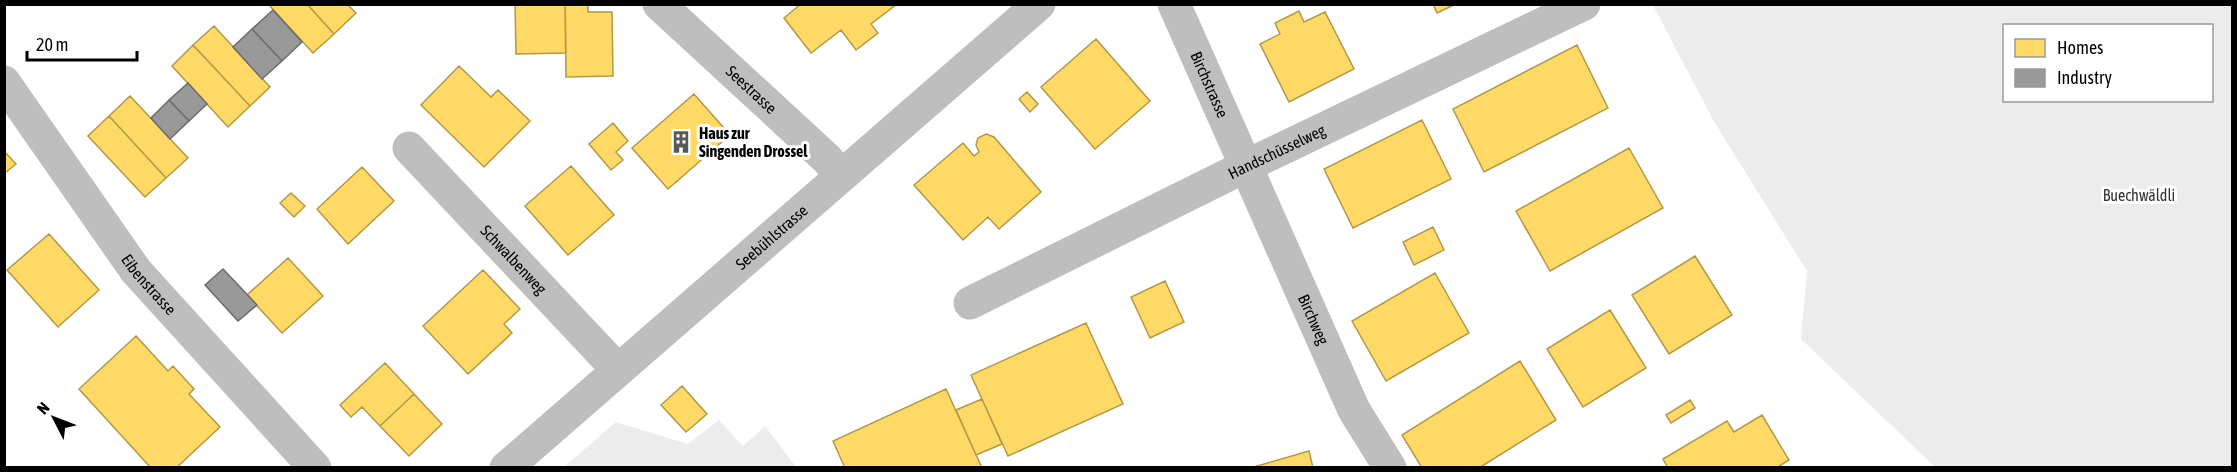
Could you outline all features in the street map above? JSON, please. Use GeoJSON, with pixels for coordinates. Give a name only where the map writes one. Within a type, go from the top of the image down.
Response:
{"type":"FeatureCollection","features":[{"type":"Feature","properties":{"kind":"street","name":"Seestrasse"},"geometry":{"type":"LineString","coordinates":[[659,4],[827,159],[841,176]]}},
{"type":"Feature","properties":{"kind":"street","name":"Seebühlstrasse"},"geometry":{"type":"LineString","coordinates":[[506,468],[1039,4]]}},
{"type":"Feature","properties":{"kind":"street","name":"Birchstrasse"},"geometry":{"type":"LineString","coordinates":[[1173,4],[1246,166]]}},
{"type":"Feature","properties":{"kind":"street","name":"Handschüsselweg"},"geometry":{"type":"LineString","coordinates":[[970,303],[1246,166],[1584,4]]}},
{"type":"Feature","properties":{"kind":"street","name":"Eibenstrasse"},"geometry":{"type":"LineString","coordinates":[[4,82],[136,271],[315,468]]}},
{"type":"Feature","properties":{"kind":"street","name":"Schwalbenweg"},"geometry":{"type":"LineString","coordinates":[[409,148],[618,370]]}},
{"type":"Feature","properties":{"kind":"street","name":"Birchweg"},"geometry":{"type":"LineString","coordinates":[[1246,166],[1354,410],[1390,468]]}},
{"type":"Feature","properties":{"kind":"green space","name":"Buechwäldli"},"geometry":{"type":"Polygon","coordinates":[[[1653,5],[2232,5],[2232,467],[1935,467],[1801,339],[1807,271],[1713,120],[1653,5]]]}},
{"type":"Feature","properties":{"kind":"green space"},"geometry":{"type":"Polygon","coordinates":[[[719,420],[743,446],[765,426],[796,467],[564,467],[616,422],[688,444],[719,420]]]}},
{"type":"Feature","properties":{"kind":"building: Homes"},"geometry":{"type":"Polygon","coordinates":[[[268,4],[307,4],[334,34],[313,53],[268,4]]]}},
{"type":"Feature","properties":{"kind":"building: Homes"},"geometry":{"type":"Polygon","coordinates":[[[307,4],[347,4],[356,13],[334,34],[307,4]]]}},
{"type":"Feature","properties":{"kind":"building: Homes"},"geometry":{"type":"Polygon","coordinates":[[[515,4],[565,4],[566,53],[516,54],[515,4]]]}},
{"type":"Feature","properties":{"kind":"building: Homes"},"geometry":{"type":"Polygon","coordinates":[[[588,4],[588,12],[612,12],[613,76],[566,77],[565,5],[588,4]]]}},
{"type":"Feature","properties":{"kind":"building: Homes"},"geometry":{"type":"Polygon","coordinates":[[[801,4],[897,4],[871,24],[878,33],[856,50],[841,30],[811,53],[784,18],[801,4]]]}},
{"type":"Feature","properties":{"kind":"building: Homes"},"geometry":{"type":"Polygon","coordinates":[[[1433,4],[1456,4],[1437,13],[1433,4]]]}},
{"type":"Feature","properties":{"kind":"building: Homes"},"geometry":{"type":"Polygon","coordinates":[[[1299,11],[1304,22],[1325,12],[1354,69],[1289,102],[1260,44],[1280,34],[1275,23],[1299,11]]]}},
{"type":"Feature","properties":{"kind":"building: Homes"},"geometry":{"type":"Polygon","coordinates":[[[214,26],[270,87],[250,106],[193,45],[214,26]]]}},
{"type":"Feature","properties":{"kind":"building: Homes"},"geometry":{"type":"Polygon","coordinates":[[[1096,39],[1150,101],[1095,149],[1041,87],[1096,39]]]}},
{"type":"Feature","properties":{"kind":"building: Homes"},"geometry":{"type":"Polygon","coordinates":[[[193,45],[250,106],[228,127],[172,66],[193,45]]]}},
{"type":"Feature","properties":{"kind":"building: Homes"},"geometry":{"type":"Polygon","coordinates":[[[1577,45],[1608,108],[1484,172],[1453,109],[1577,45]]]}},
{"type":"Feature","properties":{"kind":"building: Homes"},"geometry":{"type":"Polygon","coordinates":[[[459,66],[491,97],[498,90],[530,121],[484,167],[421,105],[459,66]]]}},
{"type":"Feature","properties":{"kind":"building: Homes"},"geometry":{"type":"Polygon","coordinates":[[[1027,92],[1038,104],[1030,112],[1019,99],[1027,92]]]}},
{"type":"Feature","properties":{"kind":"building: Homes","name":"Haus zur Singenden Drossel"},"geometry":{"type":"Polygon","coordinates":[[[694,94],[730,135],[668,189],[632,148],[694,94]]]}},
{"type":"Feature","properties":{"kind":"building: Homes"},"geometry":{"type":"Polygon","coordinates":[[[130,96],[188,158],[166,178],[109,116],[130,96]]]}},
{"type":"Feature","properties":{"kind":"building: Homes"},"geometry":{"type":"Polygon","coordinates":[[[109,116],[166,178],[145,197],[88,136],[109,116]]]}},
{"type":"Feature","properties":{"kind":"building: Homes"},"geometry":{"type":"Polygon","coordinates":[[[1422,120],[1451,179],[1353,228],[1324,169],[1422,120]]]}},
{"type":"Feature","properties":{"kind":"building: Homes"},"geometry":{"type":"Polygon","coordinates":[[[613,123],[628,141],[616,152],[623,160],[611,170],[589,144],[613,123]]]}},
{"type":"Feature","properties":{"kind":"building: Homes"},"geometry":{"type":"Polygon","coordinates":[[[986,134],[994,137],[1041,192],[999,229],[988,217],[963,240],[914,185],[963,143],[974,156],[979,152],[976,145],[978,138],[986,134]]]}},
{"type":"Feature","properties":{"kind":"building: Homes"},"geometry":{"type":"Polygon","coordinates":[[[1629,148],[1663,208],[1550,271],[1516,211],[1629,148]]]}},
{"type":"Feature","properties":{"kind":"building: Homes"},"geometry":{"type":"Polygon","coordinates":[[[4,151],[16,164],[4,174],[4,151]]]}},
{"type":"Feature","properties":{"kind":"building: Homes"},"geometry":{"type":"Polygon","coordinates":[[[571,166],[614,215],[568,255],[525,206],[571,166]]]}},
{"type":"Feature","properties":{"kind":"building: Homes"},"geometry":{"type":"Polygon","coordinates":[[[362,167],[394,201],[348,244],[317,209],[362,167]]]}},
{"type":"Feature","properties":{"kind":"building: Homes"},"geometry":{"type":"Polygon","coordinates":[[[291,193],[305,206],[294,217],[280,203],[291,193]]]}},
{"type":"Feature","properties":{"kind":"building: Homes"},"geometry":{"type":"Polygon","coordinates":[[[1433,227],[1444,250],[1414,265],[1403,242],[1433,227]]]}},
{"type":"Feature","properties":{"kind":"building: Homes"},"geometry":{"type":"Polygon","coordinates":[[[49,234],[99,290],[58,327],[7,270],[49,234]]]}},
{"type":"Feature","properties":{"kind":"building: Homes"},"geometry":{"type":"Polygon","coordinates":[[[1695,256],[1732,315],[1669,354],[1632,295],[1695,256]]]}},
{"type":"Feature","properties":{"kind":"building: Homes"},"geometry":{"type":"Polygon","coordinates":[[[288,258],[323,296],[282,333],[247,295],[288,258]]]}},
{"type":"Feature","properties":{"kind":"building: Homes"},"geometry":{"type":"Polygon","coordinates":[[[483,270],[520,309],[504,324],[512,333],[468,374],[423,326],[483,270]]]}},
{"type":"Feature","properties":{"kind":"building: Homes"},"geometry":{"type":"Polygon","coordinates":[[[1435,273],[1469,333],[1386,381],[1352,321],[1435,273]]]}},
{"type":"Feature","properties":{"kind":"building: Homes"},"geometry":{"type":"Polygon","coordinates":[[[1165,281],[1184,322],[1150,338],[1131,297],[1165,281]]]}},
{"type":"Feature","properties":{"kind":"building: Homes"},"geometry":{"type":"Polygon","coordinates":[[[1610,310],[1646,368],[1583,407],[1547,349],[1610,310]]]}},
{"type":"Feature","properties":{"kind":"building: Homes"},"geometry":{"type":"Polygon","coordinates":[[[1086,323],[1123,404],[1008,456],[971,375],[1086,323]]]}},
{"type":"Feature","properties":{"kind":"building: Homes"},"geometry":{"type":"Polygon","coordinates":[[[136,336],[168,371],[173,366],[194,389],[189,394],[220,427],[176,468],[151,468],[79,389],[136,336]]]}},
{"type":"Feature","properties":{"kind":"building: Homes"},"geometry":{"type":"Polygon","coordinates":[[[1520,361],[1556,420],[1479,468],[1422,468],[1402,435],[1520,361]]]}},
{"type":"Feature","properties":{"kind":"building: Homes"},"geometry":{"type":"Polygon","coordinates":[[[385,363],[414,394],[380,426],[362,407],[351,417],[340,405],[385,363]]]}},
{"type":"Feature","properties":{"kind":"building: Homes"},"geometry":{"type":"Polygon","coordinates":[[[682,386],[707,414],[686,432],[661,405],[682,386]]]}},
{"type":"Feature","properties":{"kind":"building: Homes"},"geometry":{"type":"Polygon","coordinates":[[[946,389],[982,468],[845,468],[833,441],[946,389]]]}},
{"type":"Feature","properties":{"kind":"building: Homes"},"geometry":{"type":"Polygon","coordinates":[[[414,394],[442,424],[409,456],[380,426],[414,394]]]}},
{"type":"Feature","properties":{"kind":"building: Homes"},"geometry":{"type":"Polygon","coordinates":[[[982,399],[1002,444],[976,455],[956,410],[982,399]]]}},
{"type":"Feature","properties":{"kind":"building: Homes"},"geometry":{"type":"Polygon","coordinates":[[[1690,400],[1695,408],[1671,423],[1666,415],[1690,400]]]}},
{"type":"Feature","properties":{"kind":"building: Homes"},"geometry":{"type":"Polygon","coordinates":[[[1762,415],[1789,460],[1776,468],[1668,468],[1663,459],[1727,421],[1734,432],[1762,415]]]}},
{"type":"Feature","properties":{"kind":"building: Homes"},"geometry":{"type":"Polygon","coordinates":[[[1309,451],[1313,468],[1250,468],[1309,451]]]}},
{"type":"Feature","properties":{"kind":"building: Industry"},"geometry":{"type":"Polygon","coordinates":[[[273,10],[302,42],[282,61],[252,29],[273,10]]]}},
{"type":"Feature","properties":{"kind":"building: Industry"},"geometry":{"type":"Polygon","coordinates":[[[252,29],[282,61],[262,79],[233,47],[252,29]]]}},
{"type":"Feature","properties":{"kind":"building: Industry"},"geometry":{"type":"Polygon","coordinates":[[[188,83],[207,104],[189,121],[169,100],[188,83]]]}},
{"type":"Feature","properties":{"kind":"building: Industry"},"geometry":{"type":"Polygon","coordinates":[[[169,100],[189,121],[170,139],[151,118],[169,100]]]}},
{"type":"Feature","properties":{"kind":"building: Industry"},"geometry":{"type":"Polygon","coordinates":[[[223,269],[257,305],[238,321],[205,285],[223,269]]]}},
{"type":"Feature","properties":{"kind":"place","name":"Haus zur Singenden Drossel"},"geometry":{"type":"Point","coordinates":[681,142]}}]}
